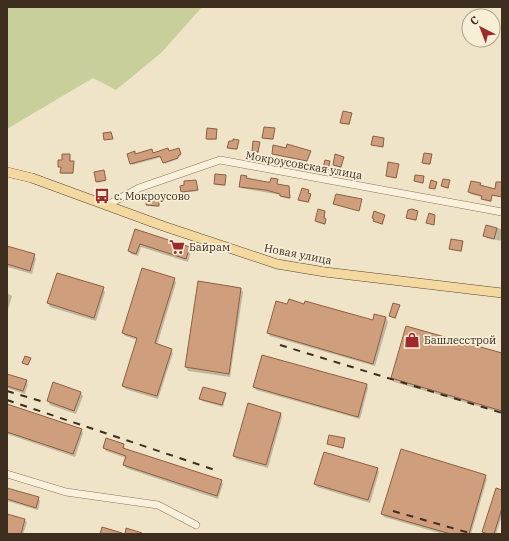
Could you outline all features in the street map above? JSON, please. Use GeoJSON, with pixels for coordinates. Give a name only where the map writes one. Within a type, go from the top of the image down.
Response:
{"type":"FeatureCollection","features":[{"type":"Feature","properties":{"kind":"main road","name":"Новая улица"},"geometry":{"type":"LineString","coordinates":[[7,172],[32,178],[109,204],[163,226],[277,264],[325,272],[502,293]]}},
{"type":"Feature","properties":{"kind":"street","name":"Мокроусовская улица"},"geometry":{"type":"LineString","coordinates":[[109,204],[139,188],[220,160],[502,212]]}},
{"type":"Feature","properties":{"kind":"street"},"geometry":{"type":"LineString","coordinates":[[7,474],[66,492],[158,505],[196,525]]}},
{"type":"Feature","properties":{"kind":"green space"},"geometry":{"type":"Polygon","coordinates":[[[7,7],[202,7],[162,52],[116,90],[93,78],[7,129],[7,7]]]}},
{"type":"Feature","properties":{"kind":"building"},"geometry":{"type":"Polygon","coordinates":[[[343,111],[352,113],[349,124],[340,123],[343,111]]]}},
{"type":"Feature","properties":{"kind":"building"},"geometry":{"type":"Polygon","coordinates":[[[264,127],[275,128],[273,139],[262,138],[264,127]]]}},
{"type":"Feature","properties":{"kind":"building"},"geometry":{"type":"Polygon","coordinates":[[[207,128],[217,129],[216,139],[206,139],[207,128]]]}},
{"type":"Feature","properties":{"kind":"building"},"geometry":{"type":"Polygon","coordinates":[[[111,132],[113,139],[104,140],[103,133],[111,132]]]}},
{"type":"Feature","properties":{"kind":"building"},"geometry":{"type":"Polygon","coordinates":[[[373,136],[384,138],[383,147],[371,145],[373,136]]]}},
{"type":"Feature","properties":{"kind":"building"},"geometry":{"type":"Polygon","coordinates":[[[233,139],[239,140],[237,149],[227,148],[229,141],[233,141],[233,139]]]}},
{"type":"Feature","properties":{"kind":"building"},"geometry":{"type":"Polygon","coordinates":[[[253,141],[260,142],[258,152],[252,151],[253,141]]]}},
{"type":"Feature","properties":{"kind":"building"},"geometry":{"type":"Polygon","coordinates":[[[287,144],[311,151],[307,161],[272,154],[273,145],[286,148],[287,144]]]}},
{"type":"Feature","properties":{"kind":"building"},"geometry":{"type":"Polygon","coordinates":[[[168,148],[169,151],[179,148],[181,154],[178,158],[163,163],[160,156],[130,164],[127,154],[135,151],[135,154],[152,149],[153,153],[168,148]]]}},
{"type":"Feature","properties":{"kind":"building"},"geometry":{"type":"Polygon","coordinates":[[[424,153],[432,154],[430,164],[422,163],[424,153]]]}},
{"type":"Feature","properties":{"kind":"building"},"geometry":{"type":"Polygon","coordinates":[[[62,154],[70,154],[70,161],[74,161],[73,173],[60,173],[61,167],[58,167],[58,160],[62,160],[62,154]]]}},
{"type":"Feature","properties":{"kind":"building"},"geometry":{"type":"Polygon","coordinates":[[[335,154],[344,157],[341,167],[333,165],[335,154]]]}},
{"type":"Feature","properties":{"kind":"building"},"geometry":{"type":"Polygon","coordinates":[[[325,160],[330,161],[328,170],[323,168],[325,160]]]}},
{"type":"Feature","properties":{"kind":"building"},"geometry":{"type":"Polygon","coordinates":[[[388,162],[399,164],[396,178],[386,176],[388,162]]]}},
{"type":"Feature","properties":{"kind":"building"},"geometry":{"type":"Polygon","coordinates":[[[104,170],[106,180],[96,182],[94,172],[104,170]]]}},
{"type":"Feature","properties":{"kind":"building"},"geometry":{"type":"Polygon","coordinates":[[[215,174],[226,175],[225,185],[214,184],[215,174]]]}},
{"type":"Feature","properties":{"kind":"building"},"geometry":{"type":"Polygon","coordinates":[[[241,175],[247,176],[246,178],[267,182],[270,182],[271,178],[278,179],[277,184],[289,186],[290,198],[280,196],[280,194],[266,190],[239,187],[241,175]]]}},
{"type":"Feature","properties":{"kind":"building"},"geometry":{"type":"Polygon","coordinates":[[[415,175],[424,176],[423,183],[414,181],[415,175]]]}},
{"type":"Feature","properties":{"kind":"building"},"geometry":{"type":"Polygon","coordinates":[[[443,179],[450,180],[448,188],[441,186],[443,179]]]}},
{"type":"Feature","properties":{"kind":"building"},"geometry":{"type":"Polygon","coordinates":[[[196,180],[198,190],[181,192],[180,186],[184,185],[184,181],[196,180]]]}},
{"type":"Feature","properties":{"kind":"building"},"geometry":{"type":"Polygon","coordinates":[[[431,180],[437,182],[435,189],[429,188],[431,180]]]}},
{"type":"Feature","properties":{"kind":"building"},"geometry":{"type":"Polygon","coordinates":[[[471,181],[481,183],[480,185],[495,189],[496,182],[502,182],[502,197],[492,195],[491,201],[481,199],[482,196],[468,192],[471,181]]]}},
{"type":"Feature","properties":{"kind":"building"},"geometry":{"type":"Polygon","coordinates":[[[302,188],[309,190],[308,193],[311,194],[308,202],[298,200],[302,188]]]}},
{"type":"Feature","properties":{"kind":"building"},"geometry":{"type":"Polygon","coordinates":[[[147,193],[159,195],[159,206],[146,205],[147,193]]]}},
{"type":"Feature","properties":{"kind":"building"},"geometry":{"type":"Polygon","coordinates":[[[336,194],[362,199],[359,211],[333,204],[336,194]]]}},
{"type":"Feature","properties":{"kind":"building"},"geometry":{"type":"Polygon","coordinates":[[[318,209],[325,211],[325,224],[315,221],[318,209]]]}},
{"type":"Feature","properties":{"kind":"building"},"geometry":{"type":"Polygon","coordinates":[[[412,209],[418,211],[416,220],[406,218],[408,210],[412,209]]]}},
{"type":"Feature","properties":{"kind":"building"},"geometry":{"type":"Polygon","coordinates":[[[374,211],[385,215],[382,224],[373,221],[374,219],[372,218],[374,211]]]}},
{"type":"Feature","properties":{"kind":"building"},"geometry":{"type":"Polygon","coordinates":[[[429,213],[435,215],[434,225],[426,223],[429,213]]]}},
{"type":"Feature","properties":{"kind":"building"},"geometry":{"type":"Polygon","coordinates":[[[486,225],[497,228],[494,239],[483,236],[486,225]]]}},
{"type":"Feature","properties":{"kind":"building"},"geometry":{"type":"Polygon","coordinates":[[[135,229],[190,247],[186,259],[140,244],[136,254],[128,251],[135,229]]]}},
{"type":"Feature","properties":{"kind":"building"},"geometry":{"type":"Polygon","coordinates":[[[451,239],[463,241],[461,251],[449,249],[451,239]]]}},
{"type":"Feature","properties":{"kind":"building"},"geometry":{"type":"Polygon","coordinates":[[[7,246],[35,254],[30,271],[7,264],[7,246]]]}},
{"type":"Feature","properties":{"kind":"building"},"geometry":{"type":"Polygon","coordinates":[[[142,268],[175,278],[155,343],[172,349],[157,396],[122,386],[137,338],[122,333],[142,268]]]}},
{"type":"Feature","properties":{"kind":"building"},"geometry":{"type":"Polygon","coordinates":[[[57,273],[104,287],[94,318],[47,303],[57,273]]]}},
{"type":"Feature","properties":{"kind":"building"},"geometry":{"type":"Polygon","coordinates":[[[198,281],[241,288],[229,374],[185,367],[198,281]]]}},
{"type":"Feature","properties":{"kind":"building"},"geometry":{"type":"Polygon","coordinates":[[[289,299],[304,304],[305,301],[373,320],[374,314],[386,317],[373,364],[267,333],[276,301],[287,304],[289,299]]]}},
{"type":"Feature","properties":{"kind":"building"},"geometry":{"type":"Polygon","coordinates":[[[393,303],[400,305],[395,318],[389,316],[393,303]]]}},
{"type":"Feature","properties":{"kind":"building"},"geometry":{"type":"Polygon","coordinates":[[[406,326],[502,353],[502,411],[391,378],[406,326]]]}},
{"type":"Feature","properties":{"kind":"building"},"geometry":{"type":"Polygon","coordinates":[[[262,355],[367,384],[358,417],[253,387],[262,355]]]}},
{"type":"Feature","properties":{"kind":"building"},"geometry":{"type":"Polygon","coordinates":[[[25,356],[31,358],[28,365],[22,363],[25,356]]]}},
{"type":"Feature","properties":{"kind":"building"},"geometry":{"type":"Polygon","coordinates":[[[7,374],[27,380],[23,391],[7,386],[7,374]]]}},
{"type":"Feature","properties":{"kind":"building"},"geometry":{"type":"Polygon","coordinates":[[[53,382],[81,392],[74,411],[47,401],[53,382]]]}},
{"type":"Feature","properties":{"kind":"building"},"geometry":{"type":"Polygon","coordinates":[[[203,387],[226,393],[222,405],[199,399],[203,387]]]}},
{"type":"Feature","properties":{"kind":"building"},"geometry":{"type":"Polygon","coordinates":[[[248,403],[281,413],[266,465],[233,456],[248,403]]]}},
{"type":"Feature","properties":{"kind":"building"},"geometry":{"type":"Polygon","coordinates":[[[7,404],[82,429],[73,454],[7,432],[7,404]]]}},
{"type":"Feature","properties":{"kind":"building"},"geometry":{"type":"Polygon","coordinates":[[[329,435],[345,438],[343,448],[327,444],[329,435]]]}},
{"type":"Feature","properties":{"kind":"building"},"geometry":{"type":"Polygon","coordinates":[[[106,438],[124,444],[123,448],[222,480],[217,496],[123,465],[126,456],[103,448],[106,438]]]}},
{"type":"Feature","properties":{"kind":"building"},"geometry":{"type":"Polygon","coordinates":[[[401,449],[486,475],[469,534],[451,534],[381,514],[401,449]]]}},
{"type":"Feature","properties":{"kind":"building"},"geometry":{"type":"Polygon","coordinates":[[[324,452],[378,468],[368,500],[314,484],[324,452]]]}},
{"type":"Feature","properties":{"kind":"building"},"geometry":{"type":"Polygon","coordinates":[[[7,488],[39,497],[36,508],[7,499],[7,488]]]}},
{"type":"Feature","properties":{"kind":"building"},"geometry":{"type":"Polygon","coordinates":[[[496,488],[502,490],[502,508],[494,534],[488,534],[482,532],[496,488]]]}},
{"type":"Feature","properties":{"kind":"building"},"geometry":{"type":"Polygon","coordinates":[[[7,514],[25,519],[21,534],[7,534],[7,514]]]}},
{"type":"Feature","properties":{"kind":"building"},"geometry":{"type":"Polygon","coordinates":[[[102,527],[122,533],[122,534],[100,534],[102,527]]]}},
{"type":"Feature","properties":{"kind":"building"},"geometry":{"type":"Polygon","coordinates":[[[126,528],[142,533],[142,534],[125,534],[126,528]]]}},
{"type":"Feature","properties":{"kind":"railway"},"geometry":{"type":"LineString","coordinates":[[280,345],[502,413]]}},
{"type":"Feature","properties":{"kind":"railway"},"geometry":{"type":"LineString","coordinates":[[7,391],[47,403]]}},
{"type":"Feature","properties":{"kind":"railway"},"geometry":{"type":"LineString","coordinates":[[7,400],[215,470]]}},
{"type":"Feature","properties":{"kind":"railway"},"geometry":{"type":"LineString","coordinates":[[393,511],[473,534]]}},
{"type":"Feature","properties":{"kind":"place","name":"с. Мокроусово"},"geometry":{"type":"Point","coordinates":[102,196]}},
{"type":"Feature","properties":{"kind":"place","name":"Байрам"},"geometry":{"type":"Point","coordinates":[177,247]}},
{"type":"Feature","properties":{"kind":"place","name":"Башлесстрой"},"geometry":{"type":"Point","coordinates":[412,340]}}]}
